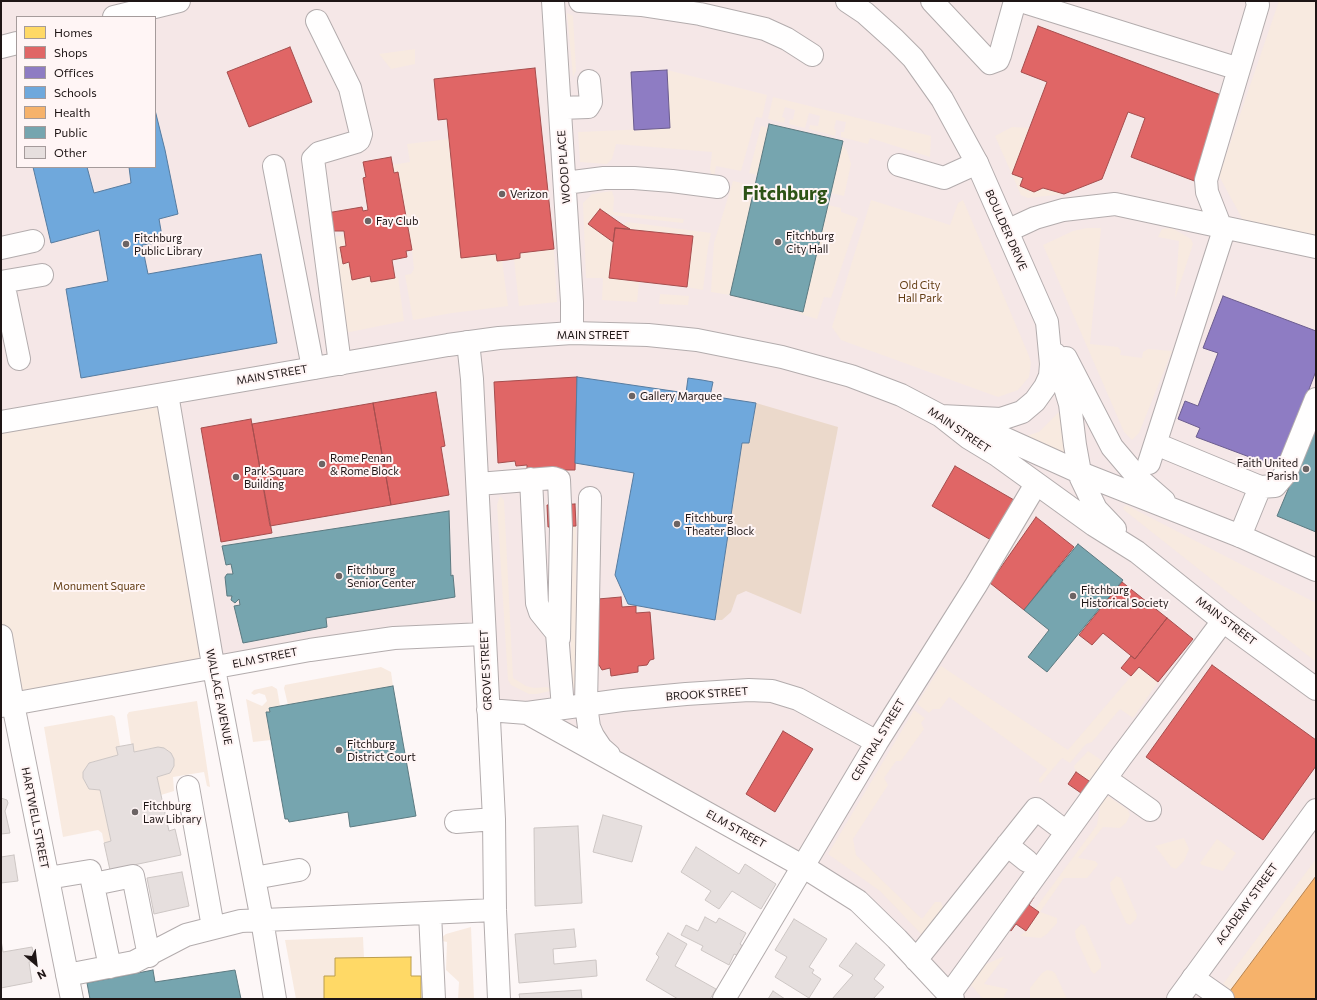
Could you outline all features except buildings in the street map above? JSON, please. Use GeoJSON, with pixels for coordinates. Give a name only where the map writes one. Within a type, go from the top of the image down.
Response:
{"type":"FeatureCollection","features":[{"type":"Feature","properties":{"kind":"main road","name":"WOOD PLACE"},"geometry":{"type":"LineString","coordinates":[[553,1],[565,183],[572,333]]}},
{"type":"Feature","properties":{"kind":"main road"},"geometry":{"type":"LineString","coordinates":[[580,1],[668,5],[765,29],[812,55]]}},
{"type":"Feature","properties":{"kind":"main road","name":"BOULDER DRIVE"},"geometry":{"type":"LineString","coordinates":[[847,1],[865,13],[913,58],[942,99],[977,163],[1046,322],[1051,364],[1050,376],[1045,387],[1035,401],[1022,412],[1001,418],[948,416]]}},
{"type":"Feature","properties":{"kind":"main road"},"geometry":{"type":"LineString","coordinates":[[932,1],[990,63],[998,60],[1016,1]]}},
{"type":"Feature","properties":{"kind":"main road"},"geometry":{"type":"LineString","coordinates":[[1020,1],[1064,8],[1238,69]]}},
{"type":"Feature","properties":{"kind":"main road"},"geometry":{"type":"LineString","coordinates":[[1257,1],[1258,5],[1206,180],[1208,192],[1222,228],[1219,246],[1152,454],[1260,487],[1275,486],[1286,473],[1316,399]]}},
{"type":"Feature","properties":{"kind":"main road"},"geometry":{"type":"LineString","coordinates":[[118,16],[166,3]]}},
{"type":"Feature","properties":{"kind":"main road"},"geometry":{"type":"LineString","coordinates":[[317,21],[350,88],[360,134],[359,140],[356,142],[319,153],[312,159],[340,364]]}},
{"type":"Feature","properties":{"kind":"main road"},"geometry":{"type":"LineString","coordinates":[[1,47],[16,43]]}},
{"type":"Feature","properties":{"kind":"main road"},"geometry":{"type":"LineString","coordinates":[[560,108],[588,107],[590,102],[589,81]]}},
{"type":"Feature","properties":{"kind":"main road"},"geometry":{"type":"LineString","coordinates":[[899,165],[944,178],[977,163]]}},
{"type":"Feature","properties":{"kind":"main road"},"geometry":{"type":"LineString","coordinates":[[274,166],[313,368]]}},
{"type":"Feature","properties":{"kind":"main road"},"geometry":{"type":"LineString","coordinates":[[565,183],[604,178],[634,178],[718,187]]}},
{"type":"Feature","properties":{"kind":"main road"},"geometry":{"type":"LineString","coordinates":[[1007,230],[1035,218],[1063,210],[1115,204],[1316,247]]}},
{"type":"Feature","properties":{"kind":"main road"},"geometry":{"type":"LineString","coordinates":[[1,248],[33,241]]}},
{"type":"Feature","properties":{"kind":"main road"},"geometry":{"type":"LineString","coordinates":[[19,359],[2,282],[42,275]]}},
{"type":"Feature","properties":{"kind":"main road","name":"MAIN STREET"},"geometry":{"type":"LineString","coordinates":[[1046,322],[1068,394],[1080,473],[1084,486],[1096,509],[1137,552]]}},
{"type":"Feature","properties":{"kind":"main road","name":"MAIN STREET"},"geometry":{"type":"LineString","coordinates":[[1046,322],[1112,447],[1140,480],[1176,512]]}},
{"type":"Feature","properties":{"kind":"main road","name":"MAIN STREET"},"geometry":{"type":"LineString","coordinates":[[1,422],[468,342],[499,338],[572,333],[648,335],[690,340],[782,357],[851,376],[901,395],[1080,473],[1240,536],[1316,570]]}},
{"type":"Feature","properties":{"kind":"main road","name":"GROVE STREET"},"geometry":{"type":"LineString","coordinates":[[468,342],[478,484],[494,819],[495,910],[500,999]]}},
{"type":"Feature","properties":{"kind":"main road","name":"WALLACE AVENUE"},"geometry":{"type":"LineString","coordinates":[[167,394],[214,668],[262,920],[275,999]]}},
{"type":"Feature","properties":{"kind":"main road","name":"MAIN STREET"},"geometry":{"type":"LineString","coordinates":[[948,416],[969,438],[997,455],[1094,525],[1137,552],[1223,621],[1316,690]]}},
{"type":"Feature","properties":{"kind":"main road"},"geometry":{"type":"LineString","coordinates":[[478,484],[556,478],[560,484],[561,527],[559,638],[563,708]]}},
{"type":"Feature","properties":{"kind":"main road"},"geometry":{"type":"LineString","coordinates":[[531,479],[537,602],[540,612],[555,628],[559,638]]}},
{"type":"Feature","properties":{"kind":"main road","name":"CENTRAL STREET"},"geometry":{"type":"LineString","coordinates":[[724,999],[804,867],[877,742],[980,578],[1036,484]]}},
{"type":"Feature","properties":{"kind":"main road"},"geometry":{"type":"LineString","coordinates":[[1240,536],[1260,487]]}},
{"type":"Feature","properties":{"kind":"main road"},"geometry":{"type":"LineString","coordinates":[[590,498],[586,705],[589,727],[593,736],[601,748],[621,765]]}},
{"type":"Feature","properties":{"kind":"main road"},"geometry":{"type":"LineString","coordinates":[[951,997],[1106,779],[1223,621]]}},
{"type":"Feature","properties":{"kind":"main road","name":"ELM STREET"},"geometry":{"type":"LineString","coordinates":[[7,706],[310,650],[394,638],[484,634]]}},
{"type":"Feature","properties":{"kind":"main road","name":"HARTWELL STREET"},"geometry":{"type":"LineString","coordinates":[[1,636],[7,706],[48,878],[72,999]]}},
{"type":"Feature","properties":{"kind":"main road","name":"BROOK STREET"},"geometry":{"type":"LineString","coordinates":[[527,713],[586,705],[701,693],[772,691],[798,699],[877,742]]}},
{"type":"Feature","properties":{"kind":"main road","name":"ELM STREET"},"geometry":{"type":"LineString","coordinates":[[488,710],[527,713],[804,867],[858,901],[951,997]]}},
{"type":"Feature","properties":{"kind":"main road"},"geometry":{"type":"LineString","coordinates":[[1106,779],[1150,810]]}},
{"type":"Feature","properties":{"kind":"main road"},"geometry":{"type":"LineString","coordinates":[[188,787],[213,927]]}},
{"type":"Feature","properties":{"kind":"main road"},"geometry":{"type":"LineString","coordinates":[[916,960],[1036,809],[1057,825]]}},
{"type":"Feature","properties":{"kind":"main road","name":"ACADEMY STREET"},"geometry":{"type":"LineString","coordinates":[[1178,999],[1316,810]]}},
{"type":"Feature","properties":{"kind":"main road"},"geometry":{"type":"LineString","coordinates":[[456,822],[494,819]]}},
{"type":"Feature","properties":{"kind":"main road"},"geometry":{"type":"LineString","coordinates":[[1008,845],[1027,861]]}},
{"type":"Feature","properties":{"kind":"main road"},"geometry":{"type":"LineString","coordinates":[[254,878],[299,870]]}},
{"type":"Feature","properties":{"kind":"main road"},"geometry":{"type":"LineString","coordinates":[[48,878],[90,871],[94,884],[110,967]]}},
{"type":"Feature","properties":{"kind":"main road"},"geometry":{"type":"LineString","coordinates":[[94,884],[133,876],[149,956]]}},
{"type":"Feature","properties":{"kind":"main road"},"geometry":{"type":"LineString","coordinates":[[67,975],[134,962],[149,956],[186,935],[241,921],[495,910]]}},
{"type":"Feature","properties":{"kind":"main road"},"geometry":{"type":"LineString","coordinates":[[430,913],[434,999]]}},
{"type":"Feature","properties":{"kind":"main road"},"geometry":{"type":"LineString","coordinates":[[1193,978],[1223,999]]}},
{"type":"Feature","properties":{"kind":"shaded area"},"geometry":{"type":"Polygon","coordinates":[[[1,1],[1316,1],[1316,999],[953,999],[858,901],[527,713],[488,710],[484,634],[1,706],[1,1]]]}},
{"type":"Feature","properties":{"kind":"shaded area"},"geometry":{"type":"Polygon","coordinates":[[[756,403],[838,427],[837,433],[801,614],[746,591],[737,595],[731,612],[722,620],[715,620],[742,443],[749,443],[756,403]]]}},
{"type":"Feature","properties":{"kind":"green space"},"geometry":{"type":"Polygon","coordinates":[[[1279,1],[1316,1],[1316,239],[1244,222],[1219,176],[1279,1]]]}},
{"type":"Feature","properties":{"kind":"green space"},"geometry":{"type":"Polygon","coordinates":[[[567,13],[573,16],[576,71],[573,77],[567,13]]]}},
{"type":"Feature","properties":{"kind":"green space"},"geometry":{"type":"Polygon","coordinates":[[[415,49],[415,64],[391,69],[379,54],[415,49]]]}},
{"type":"Feature","properties":{"kind":"green space"},"geometry":{"type":"Polygon","coordinates":[[[667,70],[767,95],[762,118],[756,117],[741,171],[716,166],[714,177],[712,176],[710,169],[712,152],[616,144],[612,159],[607,164],[580,162],[578,132],[670,128],[667,70]]]}},
{"type":"Feature","properties":{"kind":"green space"},"geometry":{"type":"Polygon","coordinates":[[[773,97],[931,136],[930,157],[870,138],[868,144],[841,137],[841,132],[844,132],[846,122],[836,120],[834,129],[836,130],[835,136],[809,129],[810,125],[818,126],[820,116],[809,113],[805,128],[789,124],[790,119],[793,120],[795,110],[785,107],[782,117],[785,118],[784,123],[768,119],[773,97]]]}},
{"type":"Feature","properties":{"kind":"green space"},"geometry":{"type":"Polygon","coordinates":[[[761,126],[769,128],[758,175],[749,173],[761,126]]]}},
{"type":"Feature","properties":{"kind":"green space"},"geometry":{"type":"Polygon","coordinates":[[[1012,127],[1030,128],[1021,187],[1034,192],[1043,188],[1064,194],[1028,198],[1021,195],[995,136],[1012,127]]]}},
{"type":"Feature","properties":{"kind":"green space"},"geometry":{"type":"Polygon","coordinates":[[[449,139],[461,258],[496,254],[497,261],[502,260],[508,306],[452,313],[413,320],[405,275],[411,274],[414,269],[412,250],[398,172],[394,173],[392,165],[410,162],[407,144],[449,139]]]}},
{"type":"Feature","properties":{"kind":"green space"},"geometry":{"type":"Polygon","coordinates":[[[842,145],[847,151],[851,164],[844,196],[831,193],[842,145]]]}},
{"type":"Feature","properties":{"kind":"green space"},"geometry":{"type":"Polygon","coordinates":[[[733,181],[755,186],[730,295],[711,292],[714,243],[733,181]]]}},
{"type":"Feature","properties":{"kind":"green space"},"geometry":{"type":"Polygon","coordinates":[[[612,191],[614,198],[613,212],[684,219],[683,223],[610,215],[600,209],[588,224],[613,242],[609,278],[639,282],[637,302],[602,300],[603,278],[586,278],[583,203],[592,194],[612,191]]]}},
{"type":"Feature","properties":{"kind":"green space","name":"Old City Hall Park"},"geometry":{"type":"Polygon","coordinates":[[[871,200],[950,225],[958,203],[963,200],[1029,356],[1031,363],[1029,377],[1018,390],[998,397],[841,340],[832,327],[871,200]]]}},
{"type":"Feature","properties":{"kind":"green space"},"geometry":{"type":"Polygon","coordinates":[[[828,205],[841,208],[841,212],[858,218],[831,298],[824,297],[817,319],[800,314],[801,311],[803,311],[828,205]]]}},
{"type":"Feature","properties":{"kind":"green space"},"geometry":{"type":"Polygon","coordinates":[[[627,222],[711,233],[703,290],[687,287],[693,236],[630,229],[623,225],[627,222]]]}},
{"type":"Feature","properties":{"kind":"green space"},"geometry":{"type":"Polygon","coordinates":[[[1087,228],[1101,228],[1090,344],[1118,347],[1121,351],[1120,355],[1142,358],[1143,352],[1148,349],[1172,351],[1139,433],[1132,440],[1124,432],[1043,245],[1073,231],[1087,228]]]}},
{"type":"Feature","properties":{"kind":"green space"},"geometry":{"type":"Polygon","coordinates":[[[1172,228],[1191,239],[1193,244],[1175,299],[1179,241],[1158,237],[1162,229],[1172,228]]]}},
{"type":"Feature","properties":{"kind":"green space"},"geometry":{"type":"Polygon","coordinates":[[[344,235],[346,246],[340,247],[343,263],[349,262],[352,280],[370,276],[372,282],[398,277],[404,321],[345,333],[333,237],[344,235]]]}},
{"type":"Feature","properties":{"kind":"green space"},"geometry":{"type":"Polygon","coordinates":[[[554,249],[557,302],[519,306],[514,259],[520,258],[520,253],[554,249]]]}},
{"type":"Feature","properties":{"kind":"green space"},"geometry":{"type":"Polygon","coordinates":[[[660,294],[689,296],[688,305],[659,304],[660,294]]]}},
{"type":"Feature","properties":{"kind":"green space","name":"Monument Square"},"geometry":{"type":"Polygon","coordinates":[[[167,394],[214,668],[13,704],[1,636],[1,422],[167,394]]]}},
{"type":"Feature","properties":{"kind":"green space"},"geometry":{"type":"Polygon","coordinates":[[[1058,413],[1060,413],[1066,456],[1026,436],[1039,432],[1058,413]]]}},
{"type":"Feature","properties":{"kind":"green space"},"geometry":{"type":"Polygon","coordinates":[[[500,496],[504,500],[513,678],[526,686],[534,688],[549,688],[550,691],[537,694],[529,694],[511,685],[508,680],[497,505],[500,496]]]}},
{"type":"Feature","properties":{"kind":"green space"},"geometry":{"type":"Polygon","coordinates":[[[1126,505],[1316,603],[1316,662],[1124,510],[1123,508],[1126,505]]]}},
{"type":"Feature","properties":{"kind":"green space"},"geometry":{"type":"Polygon","coordinates":[[[571,526],[576,526],[576,688],[571,688],[571,526]]]}},
{"type":"Feature","properties":{"kind":"green space"},"geometry":{"type":"Polygon","coordinates":[[[941,666],[1068,750],[1139,667],[1158,682],[1133,718],[1120,709],[1092,742],[1086,744],[1070,763],[1062,758],[1041,783],[1039,782],[1039,779],[1047,769],[949,697],[940,709],[933,709],[929,713],[917,704],[941,666]]]}},
{"type":"Feature","properties":{"kind":"green space"},"geometry":{"type":"Polygon","coordinates":[[[381,667],[391,672],[393,686],[288,705],[284,688],[285,685],[381,667]]]}},
{"type":"Feature","properties":{"kind":"green space"},"geometry":{"type":"Polygon","coordinates":[[[272,686],[277,689],[280,706],[269,708],[270,712],[266,712],[271,740],[253,742],[246,699],[262,706],[267,701],[265,695],[259,693],[254,695],[251,693],[254,690],[272,686]]]}},
{"type":"Feature","properties":{"kind":"green space"},"geometry":{"type":"Polygon","coordinates":[[[197,701],[210,787],[207,786],[204,772],[173,777],[174,791],[161,795],[157,777],[170,773],[174,759],[171,753],[164,748],[151,748],[134,752],[133,744],[131,744],[127,715],[129,712],[197,701]]]}},
{"type":"Feature","properties":{"kind":"green space"},"geometry":{"type":"Polygon","coordinates":[[[914,710],[925,718],[921,723],[924,729],[901,761],[896,761],[884,778],[888,785],[853,839],[856,855],[922,919],[935,902],[941,902],[943,908],[923,936],[880,891],[828,854],[914,710]]]}},
{"type":"Feature","properties":{"kind":"green space"},"geometry":{"type":"Polygon","coordinates":[[[112,715],[115,717],[120,746],[116,747],[118,755],[89,763],[83,772],[83,778],[89,789],[100,790],[111,841],[104,843],[102,833],[98,830],[63,837],[44,727],[112,715]]]}},
{"type":"Feature","properties":{"kind":"green space"},"geometry":{"type":"Polygon","coordinates":[[[1088,751],[1104,762],[1090,781],[1076,773],[1074,766],[1088,751]]]}},
{"type":"Feature","properties":{"kind":"green space"},"geometry":{"type":"Polygon","coordinates":[[[1104,797],[1109,797],[1128,810],[1130,815],[1126,823],[1120,828],[1103,827],[1078,858],[1095,861],[1098,864],[1087,878],[1064,878],[1040,912],[1057,918],[1057,923],[1047,934],[1041,938],[1020,936],[1026,931],[1039,912],[1035,909],[1097,825],[1101,800],[1104,797]]]}},
{"type":"Feature","properties":{"kind":"green space"},"geometry":{"type":"Polygon","coordinates":[[[1184,838],[1189,849],[1184,861],[1176,869],[1171,867],[1155,846],[1184,838]]]}},
{"type":"Feature","properties":{"kind":"green space"},"geometry":{"type":"Polygon","coordinates":[[[1217,839],[1236,853],[1223,871],[1202,865],[1200,863],[1217,839]]]}},
{"type":"Feature","properties":{"kind":"green space"},"geometry":{"type":"Polygon","coordinates":[[[1316,859],[1316,876],[1231,991],[1223,984],[1316,859]]]}},
{"type":"Feature","properties":{"kind":"green space"},"geometry":{"type":"Polygon","coordinates":[[[1116,876],[1121,878],[1137,915],[1136,919],[1130,925],[1126,923],[1111,890],[1110,883],[1116,876]]]}},
{"type":"Feature","properties":{"kind":"green space"},"geometry":{"type":"Polygon","coordinates":[[[1081,924],[1085,926],[1101,963],[1101,968],[1094,974],[1091,971],[1076,938],[1075,931],[1081,924]]]}},
{"type":"Feature","properties":{"kind":"green space"},"geometry":{"type":"Polygon","coordinates":[[[471,927],[474,999],[458,999],[459,982],[446,970],[447,942],[442,941],[441,938],[446,934],[471,927]]]}},
{"type":"Feature","properties":{"kind":"green space"},"geometry":{"type":"Polygon","coordinates":[[[363,937],[364,958],[335,958],[335,976],[324,976],[324,999],[296,999],[285,940],[363,937]]]}},
{"type":"Feature","properties":{"kind":"green space"},"geometry":{"type":"Polygon","coordinates":[[[1005,956],[984,984],[1008,989],[1004,999],[983,999],[970,984],[984,965],[1005,956]]]}},
{"type":"Feature","properties":{"kind":"green space"},"geometry":{"type":"Polygon","coordinates":[[[1047,970],[1055,973],[1067,999],[1030,999],[1030,988],[1042,973],[1047,970]]]}},
{"type":"Feature","properties":{"kind":"place","name":"Verizon"},"geometry":{"type":"Point","coordinates":[502,194]}},
{"type":"Feature","properties":{"kind":"place","name":"Fay Club"},"geometry":{"type":"Point","coordinates":[368,221]}},
{"type":"Feature","properties":{"kind":"place","name":"Fitchburg City Hall"},"geometry":{"type":"Point","coordinates":[778,242]}},
{"type":"Feature","properties":{"kind":"place","name":"Fitchburg Public Library"},"geometry":{"type":"Point","coordinates":[126,244]}},
{"type":"Feature","properties":{"kind":"place","name":"Gallery Marquee"},"geometry":{"type":"Point","coordinates":[632,396]}},
{"type":"Feature","properties":{"kind":"place","name":"Rome Penan & Rome Block"},"geometry":{"type":"Point","coordinates":[322,464]}},
{"type":"Feature","properties":{"kind":"place","name":"Faith United Parish"},"geometry":{"type":"Point","coordinates":[1306,469]}},
{"type":"Feature","properties":{"kind":"place","name":"Park Square Building"},"geometry":{"type":"Point","coordinates":[236,477]}},
{"type":"Feature","properties":{"kind":"place","name":"Fitchburg Theater Block"},"geometry":{"type":"Point","coordinates":[677,524]}},
{"type":"Feature","properties":{"kind":"place","name":"Fitchburg Senior Center"},"geometry":{"type":"Point","coordinates":[339,576]}},
{"type":"Feature","properties":{"kind":"place","name":"Fitchburg Historical Society"},"geometry":{"type":"Point","coordinates":[1073,596]}},
{"type":"Feature","properties":{"kind":"place","name":"Fitchburg District Court"},"geometry":{"type":"Point","coordinates":[339,750]}},
{"type":"Feature","properties":{"kind":"place","name":"Fitchburg Law Library"},"geometry":{"type":"Point","coordinates":[135,812]}},
{"type":"Feature","properties":{"kind":"district","name":"Fitchburg"},"geometry":{"type":"Point","coordinates":[785,194]}}]}
